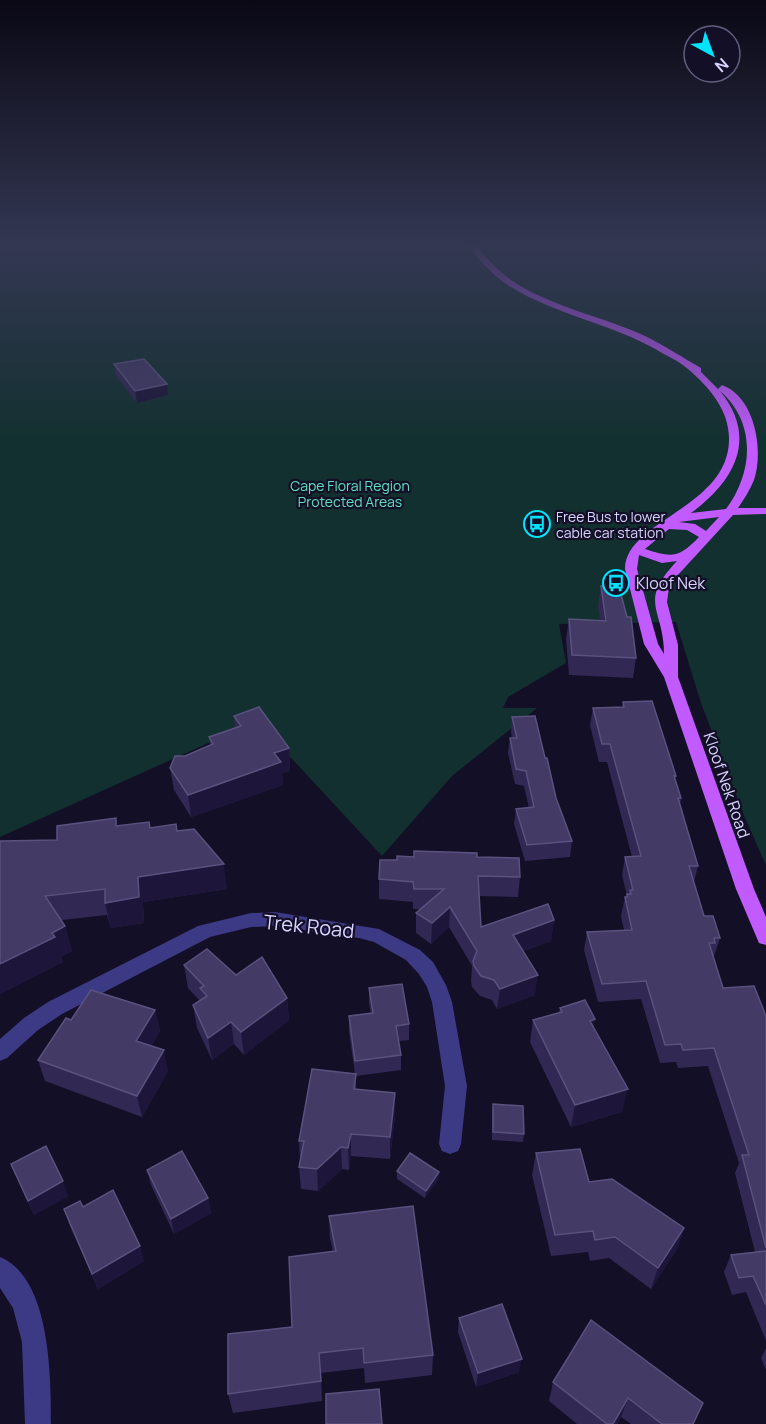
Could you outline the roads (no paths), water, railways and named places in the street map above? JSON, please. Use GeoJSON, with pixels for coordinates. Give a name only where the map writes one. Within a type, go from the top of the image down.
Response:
{"type":"FeatureCollection","features":[{"type":"Feature","properties":{"kind":"main road"},"geometry":{"type":"LineString","coordinates":[[575,312],[642,338],[689,364],[726,405],[735,436],[733,456],[727,471],[707,494],[636,550]]}},
{"type":"Feature","properties":{"kind":"main road","name":"Kloof Nek Road"},"geometry":{"type":"LineString","coordinates":[[671,677],[671,643],[660,597],[663,586],[688,556],[731,512],[748,482],[754,453],[750,425],[741,407],[729,393],[689,364]]}},
{"type":"Feature","properties":{"kind":"main road"},"geometry":{"type":"LineString","coordinates":[[677,518],[731,512],[766,512]]}},
{"type":"Feature","properties":{"kind":"main road"},"geometry":{"type":"LineString","coordinates":[[666,527],[690,526],[702,532],[706,538]]}},
{"type":"Feature","properties":{"kind":"main road"},"geometry":{"type":"LineString","coordinates":[[636,550],[662,559],[688,556]]}},
{"type":"Feature","properties":{"kind":"main road","name":"Kloof Nek Road"},"geometry":{"type":"LineString","coordinates":[[636,550],[631,568],[651,644],[671,677],[745,889],[766,938]]}},
{"type":"Feature","properties":{"kind":"street","name":"Trek Road"},"geometry":{"type":"LineString","coordinates":[[0,1052],[31,1023],[55,1008],[205,931],[243,922],[275,919],[358,931],[379,936],[413,955],[426,968],[436,984],[442,1002],[456,1086],[450,1144]]}},
{"type":"Feature","properties":{"kind":"street"},"geometry":{"type":"LineString","coordinates":[[0,1269],[20,1296],[35,1339],[38,1424]]}},
{"type":"Feature","properties":{"kind":"place","name":"Free Bus to lower cable car station"},"geometry":{"type":"Point","coordinates":[537,524]}},
{"type":"Feature","properties":{"kind":"place","name":"Kloof Nek"},"geometry":{"type":"Point","coordinates":[616,583]}},
{"type":"Feature","properties":{"kind":"park label","name":"Cape Floral Region Protected Areas"},"geometry":{"type":"Point","coordinates":[350,493]}}]}
